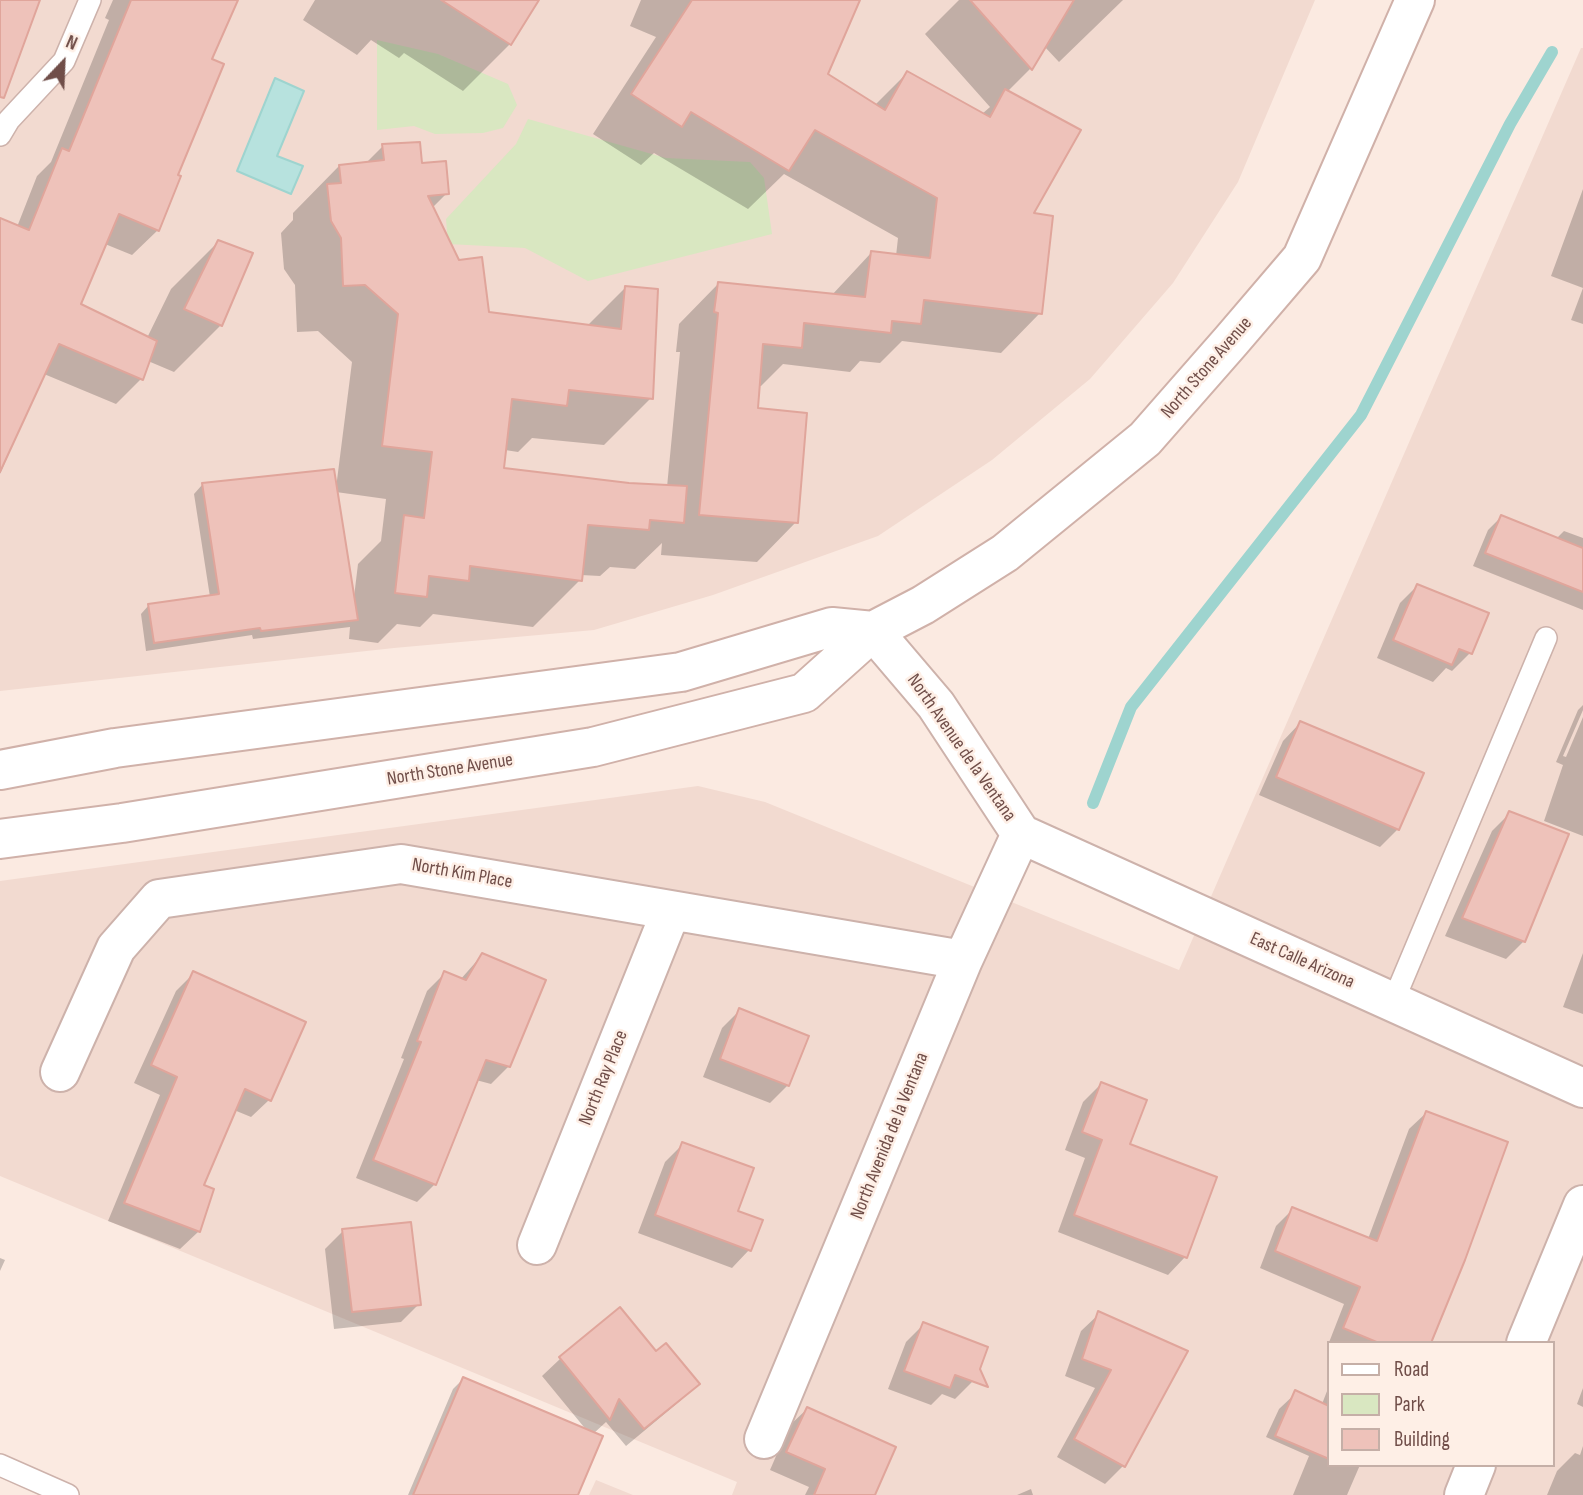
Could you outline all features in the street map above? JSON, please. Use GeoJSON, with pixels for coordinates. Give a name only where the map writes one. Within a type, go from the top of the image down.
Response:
{"type":"FeatureCollection","features":[{"type":"Feature","properties":{"kind":"street","name":"North Stone Avenue"},"geometry":{"type":"LineString","coordinates":[[0,839],[122,823],[593,747],[804,693],[873,631],[923,605],[1005,552],[1144,439],[1302,258],[1415,0]]}},
{"type":"Feature","properties":{"kind":"street"},"geometry":{"type":"LineString","coordinates":[[0,770],[115,748],[681,672],[832,627],[873,631]]}},
{"type":"Feature","properties":{"kind":"street","name":"North Avenue de la Ventana"},"geometry":{"type":"LineString","coordinates":[[873,631],[936,705],[1021,834]]}},
{"type":"Feature","properties":{"kind":"street","name":"North Avenida de la Ventana"},"geometry":{"type":"LineString","coordinates":[[764,1440],[963,960],[1021,834]]}},
{"type":"Feature","properties":{"kind":"street","name":"East Calle Arizona"},"geometry":{"type":"LineString","coordinates":[[1021,834],[1583,1088]]}},
{"type":"Feature","properties":{"kind":"street","name":"North Kim Place"},"geometry":{"type":"LineString","coordinates":[[60,1072],[116,948],[159,899],[401,863],[963,960]]}},
{"type":"Feature","properties":{"kind":"street","name":"North Ray Place"},"geometry":{"type":"LineString","coordinates":[[537,1245],[671,911]]}},
{"type":"Feature","properties":{"kind":"street"},"geometry":{"type":"LineString","coordinates":[[1527,1341],[1583,1205]]}},
{"type":"Feature","properties":{"kind":"street"},"geometry":{"type":"LineString","coordinates":[[1464,1495],[1475,1467]]}},
{"type":"Feature","properties":{"kind":"lane"},"geometry":{"type":"LineString","coordinates":[[0,135],[9,120],[64,61],[90,0]]}},
{"type":"Feature","properties":{"kind":"lane"},"geometry":{"type":"LineString","coordinates":[[1394,1002],[1546,638]]}},
{"type":"Feature","properties":{"kind":"lane"},"geometry":{"type":"LineString","coordinates":[[0,1465],[68,1495]]}},
{"type":"Feature","properties":{"kind":"shaded area"},"geometry":{"type":"Polygon","coordinates":[[[0,0],[1315,0],[1238,182],[1173,283],[1090,379],[992,460],[878,536],[713,595],[594,630],[394,648],[0,691],[0,0]]]}},
{"type":"Feature","properties":{"kind":"shaded area"},"geometry":{"type":"Polygon","coordinates":[[[1583,48],[1583,1495],[732,1495],[737,1482],[0,1176],[0,881],[698,786],[765,802],[1179,970],[1583,48]]]}},
{"type":"Feature","properties":{"kind":"shaded area"},"geometry":{"type":"Polygon","coordinates":[[[596,1480],[633,1495],[589,1495],[596,1480]]]}},
{"type":"Feature","properties":{"kind":"green space"},"geometry":{"type":"Polygon","coordinates":[[[377,40],[438,54],[508,84],[517,105],[503,128],[483,133],[435,134],[414,126],[377,130],[377,40]]]}},
{"type":"Feature","properties":{"kind":"green space"},"geometry":{"type":"Polygon","coordinates":[[[528,119],[666,158],[750,162],[764,178],[772,234],[588,281],[525,248],[448,244],[446,219],[516,144],[528,119]]]}},
{"type":"Feature","properties":{"kind":"water"},"geometry":{"type":"Polygon","coordinates":[[[275,78],[304,91],[277,156],[303,166],[291,194],[237,171],[275,78]]]}},
{"type":"Feature","properties":{"kind":"building"},"geometry":{"type":"Polygon","coordinates":[[[0,0],[40,0],[4,98],[0,97],[0,0]]]}},
{"type":"Feature","properties":{"kind":"building"},"geometry":{"type":"Polygon","coordinates":[[[131,0],[238,0],[212,59],[224,64],[178,175],[181,176],[159,231],[119,214],[81,304],[157,341],[143,380],[59,344],[0,472],[0,218],[29,230],[62,148],[69,151],[131,0]]]}},
{"type":"Feature","properties":{"kind":"building"},"geometry":{"type":"Polygon","coordinates":[[[441,0],[539,0],[511,45],[441,0]]]}},
{"type":"Feature","properties":{"kind":"building"},"geometry":{"type":"Polygon","coordinates":[[[692,0],[860,0],[828,74],[885,110],[907,71],[990,117],[1005,89],[1081,130],[1034,213],[1053,216],[1042,314],[924,300],[921,324],[892,321],[891,333],[804,323],[802,348],[763,344],[758,408],[807,413],[798,523],[699,515],[718,313],[714,312],[718,282],[865,297],[871,251],[930,258],[937,198],[815,130],[789,171],[691,112],[682,127],[631,94],[692,0]]]}},
{"type":"Feature","properties":{"kind":"building"},"geometry":{"type":"Polygon","coordinates":[[[970,0],[1074,0],[1032,70],[970,0]]]}},
{"type":"Feature","properties":{"kind":"building"},"geometry":{"type":"Polygon","coordinates":[[[420,142],[422,163],[446,161],[449,194],[428,196],[459,260],[482,257],[489,312],[621,329],[625,286],[658,289],[653,399],[569,390],[567,406],[512,399],[504,468],[629,483],[687,486],[684,523],[650,520],[649,530],[588,525],[582,581],[470,566],[469,581],[429,576],[427,597],[395,593],[404,515],[424,518],[432,452],[382,446],[398,314],[365,285],[343,286],[341,238],[331,221],[327,184],[341,183],[339,165],[384,160],[382,144],[420,142]]]}},
{"type":"Feature","properties":{"kind":"building"},"geometry":{"type":"Polygon","coordinates":[[[218,240],[253,253],[222,326],[184,309],[218,240]]]}},
{"type":"Feature","properties":{"kind":"building"},"geometry":{"type":"Polygon","coordinates":[[[334,469],[358,620],[261,631],[260,628],[154,643],[148,604],[219,594],[202,483],[334,469]]]}},
{"type":"Feature","properties":{"kind":"building"},"geometry":{"type":"Polygon","coordinates":[[[1501,515],[1583,548],[1583,592],[1485,553],[1501,515]]]}},
{"type":"Feature","properties":{"kind":"building"},"geometry":{"type":"Polygon","coordinates":[[[1417,584],[1489,613],[1472,654],[1459,649],[1452,665],[1393,640],[1417,584]]]}},
{"type":"Feature","properties":{"kind":"building"},"geometry":{"type":"Polygon","coordinates":[[[1300,721],[1424,773],[1399,830],[1276,777],[1300,721]]]}},
{"type":"Feature","properties":{"kind":"building"},"geometry":{"type":"Polygon","coordinates":[[[1509,811],[1569,834],[1525,942],[1462,918],[1509,811]]]}},
{"type":"Feature","properties":{"kind":"building"},"geometry":{"type":"Polygon","coordinates":[[[482,953],[546,980],[510,1067],[486,1060],[436,1185],[373,1160],[421,1042],[417,1041],[444,971],[466,980],[482,953]]]}},
{"type":"Feature","properties":{"kind":"building"},"geometry":{"type":"Polygon","coordinates":[[[193,971],[306,1022],[271,1101],[245,1089],[204,1185],[214,1189],[200,1232],[124,1203],[177,1077],[151,1065],[193,971]]]}},
{"type":"Feature","properties":{"kind":"building"},"geometry":{"type":"Polygon","coordinates":[[[739,1008],[809,1036],[789,1086],[720,1059],[739,1008]]]}},
{"type":"Feature","properties":{"kind":"building"},"geometry":{"type":"Polygon","coordinates":[[[1101,1082],[1147,1100],[1130,1144],[1217,1177],[1187,1258],[1074,1215],[1102,1140],[1082,1132],[1101,1082]]]}},
{"type":"Feature","properties":{"kind":"building"},"geometry":{"type":"Polygon","coordinates":[[[1426,1111],[1508,1142],[1432,1341],[1374,1341],[1343,1328],[1360,1287],[1275,1251],[1292,1207],[1377,1241],[1426,1111]]]}},
{"type":"Feature","properties":{"kind":"building"},"geometry":{"type":"Polygon","coordinates":[[[682,1142],[754,1168],[738,1211],[763,1220],[751,1251],[655,1215],[682,1142]]]}},
{"type":"Feature","properties":{"kind":"building"},"geometry":{"type":"Polygon","coordinates":[[[411,1222],[421,1305],[352,1312],[342,1229],[411,1222]]]}},
{"type":"Feature","properties":{"kind":"building"},"geometry":{"type":"Polygon","coordinates":[[[620,1307],[656,1351],[666,1343],[700,1384],[644,1429],[619,1399],[610,1420],[559,1357],[620,1307]]]}},
{"type":"Feature","properties":{"kind":"building"},"geometry":{"type":"Polygon","coordinates":[[[1098,1311],[1188,1351],[1125,1467],[1074,1439],[1111,1370],[1082,1359],[1098,1311]]]}},
{"type":"Feature","properties":{"kind":"building"},"geometry":{"type":"Polygon","coordinates":[[[923,1322],[988,1347],[980,1369],[988,1387],[955,1375],[950,1388],[904,1371],[923,1322]]]}},
{"type":"Feature","properties":{"kind":"building"},"geometry":{"type":"Polygon","coordinates":[[[463,1377],[603,1436],[578,1495],[413,1495],[463,1377]]]}},
{"type":"Feature","properties":{"kind":"building"},"geometry":{"type":"Polygon","coordinates":[[[1295,1390],[1328,1406],[1328,1459],[1275,1436],[1295,1390]]]}},
{"type":"Feature","properties":{"kind":"building"},"geometry":{"type":"Polygon","coordinates":[[[807,1407],[896,1447],[875,1495],[814,1495],[825,1469],[786,1452],[807,1407]]]}},
{"type":"Feature","properties":{"kind":"waterway"},"geometry":{"type":"LineString","coordinates":[[1093,803],[1131,707],[1361,415],[1510,124],[1552,52]]}}]}
